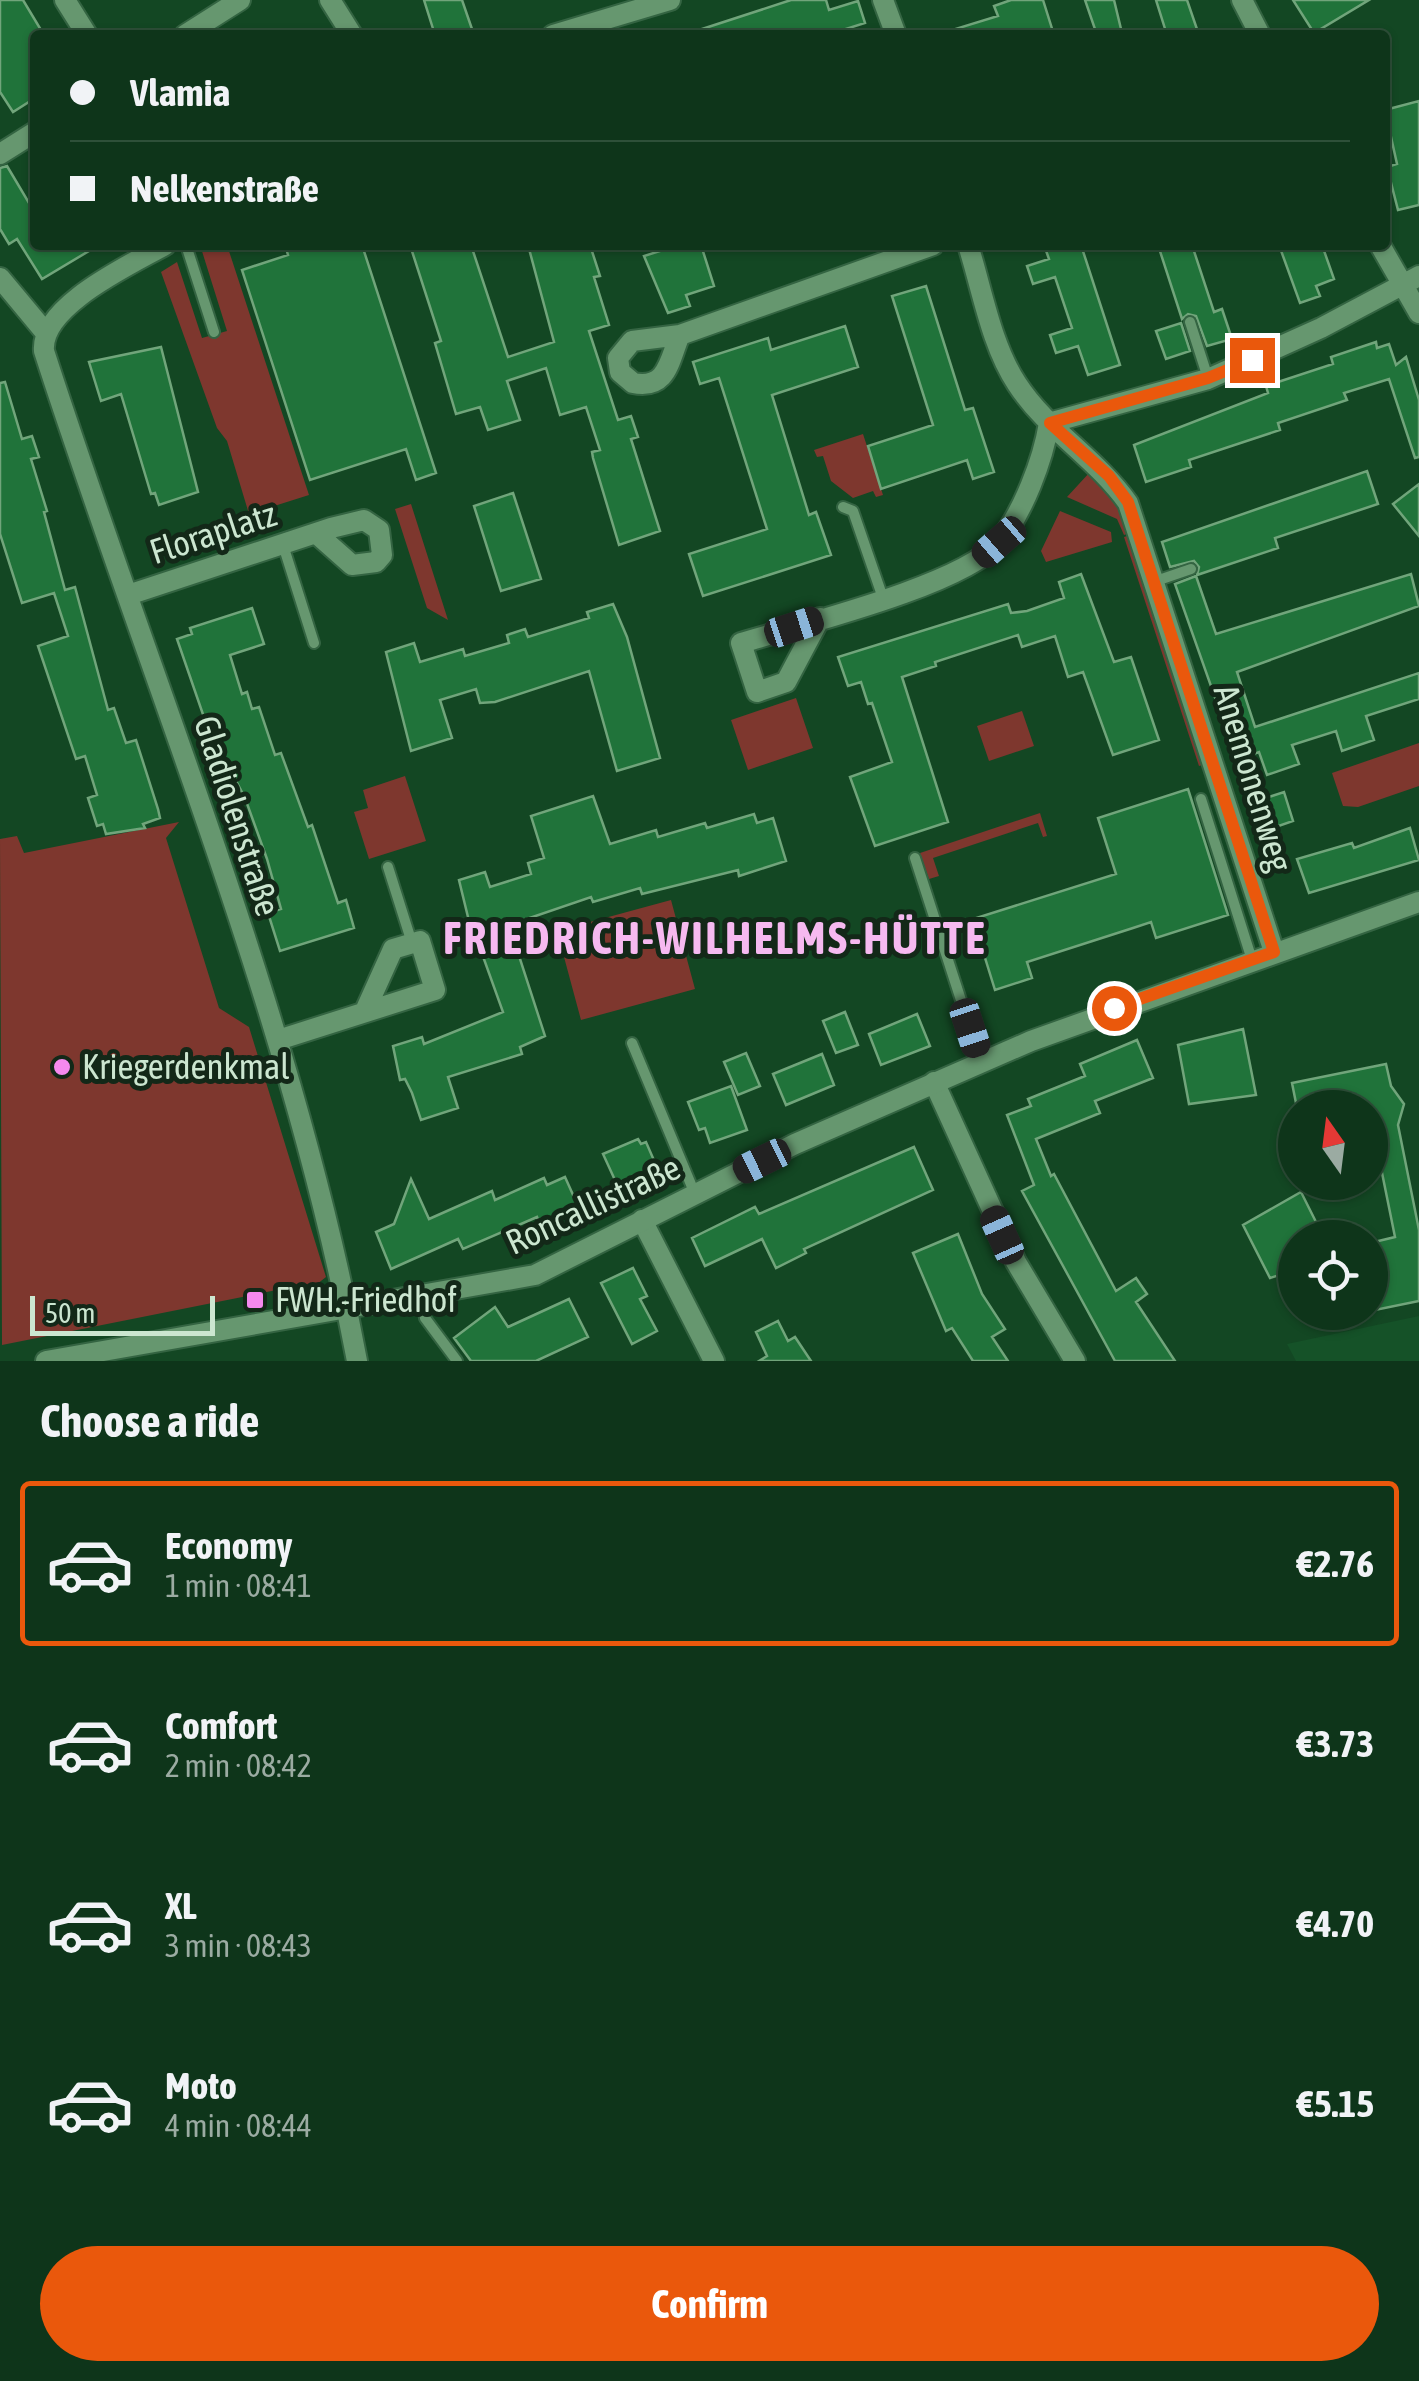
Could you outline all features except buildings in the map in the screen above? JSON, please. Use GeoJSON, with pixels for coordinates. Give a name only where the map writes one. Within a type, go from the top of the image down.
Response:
{"type":"FeatureCollection","features":[{"type":"Feature","properties":{"kind":"street"},"geometry":{"type":"LineString","coordinates":[[65,0],[84,30]]}},
{"type":"Feature","properties":{"kind":"street"},"geometry":{"type":"LineString","coordinates":[[193,30],[240,0]]}},
{"type":"Feature","properties":{"kind":"street"},"geometry":{"type":"LineString","coordinates":[[330,0],[349,30]]}},
{"type":"Feature","properties":{"kind":"street"},"geometry":{"type":"LineString","coordinates":[[570,30],[670,0]]}},
{"type":"Feature","properties":{"kind":"street"},"geometry":{"type":"LineString","coordinates":[[883,0],[894,30]]}},
{"type":"Feature","properties":{"kind":"street"},"geometry":{"type":"LineString","coordinates":[[1242,0],[1257,30]]}},
{"type":"Feature","properties":{"kind":"street"},"geometry":{"type":"LineString","coordinates":[[0,154],[30,135]]}},
{"type":"Feature","properties":{"kind":"street"},"geometry":{"type":"LineString","coordinates":[[44,341],[72,302],[156,250]]}},
{"type":"Feature","properties":{"kind":"street"},"geometry":{"type":"LineString","coordinates":[[680,335],[919,250]]}},
{"type":"Feature","properties":{"kind":"street","name":"Anemonenweg"},"geometry":{"type":"LineString","coordinates":[[970,250],[1014,380],[1050,423],[1109,476],[1128,502],[1274,952]]}},
{"type":"Feature","properties":{"kind":"street"},"geometry":{"type":"LineString","coordinates":[[1384,250],[1411,280],[1419,313]]}},
{"type":"Feature","properties":{"kind":"street","name":"Gladiolenstraße"},"geometry":{"type":"LineString","coordinates":[[0,278],[44,341],[278,1040],[357,1361]]}},
{"type":"Feature","properties":{"kind":"street"},"geometry":{"type":"LineString","coordinates":[[820,618],[952,576],[999,542],[1040,460],[1050,423],[1208,378],[1322,328],[1411,280]]}},
{"type":"Feature","properties":{"kind":"street","name":"Floraplatz"},"geometry":{"type":"LineString","coordinates":[[128,594],[318,534]]}},
{"type":"Feature","properties":{"kind":"street","name":"Roncallistraße"},"geometry":{"type":"LineString","coordinates":[[46,1361],[536,1275],[695,1194],[981,1062],[1114,1008],[1419,902]]}},
{"type":"Feature","properties":{"kind":"street"},"geometry":{"type":"LineString","coordinates":[[278,1040],[435,990],[420,941],[393,949],[365,1012]]}},
{"type":"Feature","properties":{"kind":"street"},"geometry":{"type":"LineString","coordinates":[[934,1082],[1016,1262],[1075,1361]]}},
{"type":"Feature","properties":{"kind":"street"},"geometry":{"type":"LineString","coordinates":[[642,1220],[714,1361]]}},
{"type":"Feature","properties":{"kind":"lane"},"geometry":{"type":"LineString","coordinates":[[188,250],[214,332]]}},
{"type":"Feature","properties":{"kind":"lane"},"geometry":{"type":"LineString","coordinates":[[1190,322],[1208,378]]}},
{"type":"Feature","properties":{"kind":"lane"},"geometry":{"type":"LineString","coordinates":[[843,506],[853,511],[883,598]]}},
{"type":"Feature","properties":{"kind":"lane"},"geometry":{"type":"LineString","coordinates":[[283,545],[314,643]]}},
{"type":"Feature","properties":{"kind":"lane"},"geometry":{"type":"LineString","coordinates":[[1156,581],[1191,569]]}},
{"type":"Feature","properties":{"kind":"lane"},"geometry":{"type":"LineString","coordinates":[[1201,798],[1252,960]]}},
{"type":"Feature","properties":{"kind":"lane"},"geometry":{"type":"LineString","coordinates":[[915,858],[981,1062]]}},
{"type":"Feature","properties":{"kind":"lane"},"geometry":{"type":"LineString","coordinates":[[388,868],[412,943]]}},
{"type":"Feature","properties":{"kind":"lane"},"geometry":{"type":"LineString","coordinates":[[632,1043],[695,1194]]}},
{"type":"Feature","properties":{"kind":"lane"},"geometry":{"type":"LineString","coordinates":[[422,1298],[425,1318],[457,1361]]}},
{"type":"Feature","properties":{"kind":"shaded area"},"geometry":{"type":"Polygon","coordinates":[[[202,250],[229,250],[309,495],[249,514],[227,441],[217,428],[161,272],[177,262],[202,338],[227,331],[202,250]]]}},
{"type":"Feature","properties":{"kind":"shaded area"},"geometry":{"type":"Polygon","coordinates":[[[863,434],[883,495],[876,497],[873,491],[853,498],[831,481],[823,456],[817,457],[814,450],[863,434]]]}},
{"type":"Feature","properties":{"kind":"shaded area"},"geometry":{"type":"Polygon","coordinates":[[[1090,472],[1120,507],[1129,533],[1124,535],[1117,519],[1067,497],[1090,472]]]}},
{"type":"Feature","properties":{"kind":"shaded area"},"geometry":{"type":"Polygon","coordinates":[[[411,504],[448,620],[427,608],[395,509],[411,504]]]}},
{"type":"Feature","properties":{"kind":"shaded area"},"geometry":{"type":"Polygon","coordinates":[[[1060,511],[1111,532],[1112,542],[1046,562],[1041,551],[1060,511]]]}},
{"type":"Feature","properties":{"kind":"shaded area"},"geometry":{"type":"Polygon","coordinates":[[[1133,534],[1209,763],[1199,766],[1124,537],[1133,534]]]}},
{"type":"Feature","properties":{"kind":"shaded area"},"geometry":{"type":"Polygon","coordinates":[[[796,698],[813,748],[748,770],[731,720],[796,698]]]}},
{"type":"Feature","properties":{"kind":"shaded area"},"geometry":{"type":"Polygon","coordinates":[[[1022,711],[1034,746],[989,761],[977,726],[1022,711]]]}},
{"type":"Feature","properties":{"kind":"shaded area"},"geometry":{"type":"Polygon","coordinates":[[[1419,743],[1419,786],[1358,807],[1343,806],[1332,773],[1419,743]]]}},
{"type":"Feature","properties":{"kind":"shaded area"},"geometry":{"type":"Polygon","coordinates":[[[405,776],[426,841],[369,859],[354,812],[368,808],[363,790],[405,776]]]}},
{"type":"Feature","properties":{"kind":"shaded area"},"geometry":{"type":"Polygon","coordinates":[[[1040,813],[1047,836],[1043,837],[1038,823],[933,858],[939,876],[929,879],[920,853],[1040,813]]]}},
{"type":"Feature","properties":{"kind":"shaded area"},"geometry":{"type":"Polygon","coordinates":[[[179,822],[166,838],[219,1008],[249,1027],[326,1277],[307,1292],[292,1287],[2,1345],[0,839],[17,836],[24,853],[179,822]]]}},
{"type":"Feature","properties":{"kind":"shaded area"},"geometry":{"type":"Polygon","coordinates":[[[671,900],[695,989],[581,1020],[557,931],[671,900]]]}},
{"type":"Feature","properties":{"kind":"shaded area"},"geometry":{"type":"Polygon","coordinates":[[[1419,1316],[1419,1361],[1296,1361],[1287,1344],[1353,1330],[1388,1330],[1388,1323],[1419,1316]]]}},
{"type":"Feature","properties":{"kind":"place","name":"Kriegerdenkmal"},"geometry":{"type":"Point","coordinates":[62,1067]}},
{"type":"Feature","properties":{"kind":"place","name":"FWH.-Friedhof"},"geometry":{"type":"Point","coordinates":[255,1300]}},
{"type":"Feature","properties":{"kind":"district","name":"FRIEDRICH-WILHELMS-HÜTTE"},"geometry":{"type":"Point","coordinates":[715,938]}},
{"type":"Feature","properties":{"kind":"route"},"geometry":{"type":"LineString","coordinates":[[1114,1008],[1274,952],[1190,682],[1128,502],[1109,476],[1050,423],[1138,400],[1252,360]]}}]}
